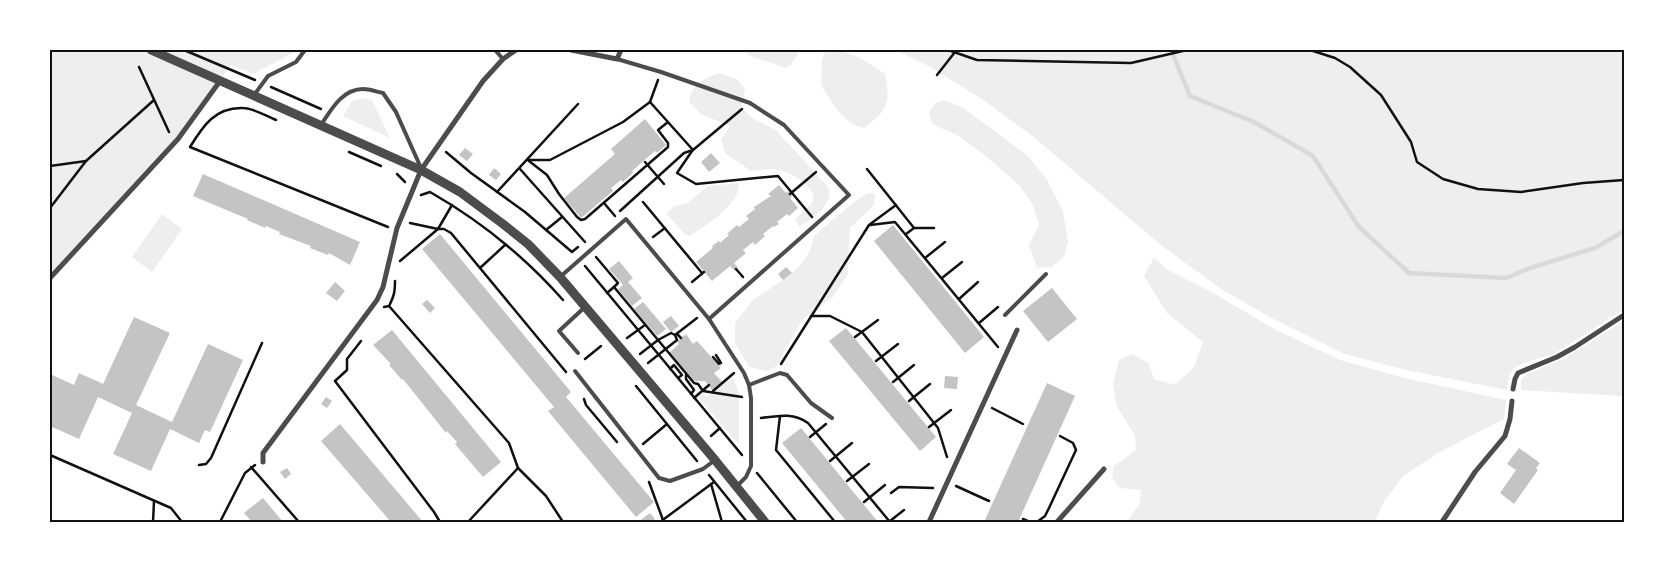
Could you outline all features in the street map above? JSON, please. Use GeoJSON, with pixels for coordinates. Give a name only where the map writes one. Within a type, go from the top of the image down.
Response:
{"type":"FeatureCollection","features":[{"type":"Feature","properties":{"kind":"street"},"geometry":{"type":"LineString","coordinates":[[151,50],[421,170],[460,192],[502,224],[528,244],[586,306],[765,522]]}},
{"type":"Feature","properties":{"kind":"street"},"geometry":{"type":"LineString","coordinates":[[263,462],[263,453],[377,300],[383,287],[397,228],[421,170],[482,81],[503,59],[516,50]]}},
{"type":"Feature","properties":{"kind":"street"},"geometry":{"type":"LineString","coordinates":[[571,50],[617,59],[621,50]]}},
{"type":"Feature","properties":{"kind":"street"},"geometry":{"type":"LineString","coordinates":[[50,278],[178,139],[220,81]]}},
{"type":"Feature","properties":{"kind":"street"},"geometry":{"type":"LineString","coordinates":[[1513,389],[1518,372],[1576,346],[1624,315]]}},
{"type":"Feature","properties":{"kind":"street"},"geometry":{"type":"LineString","coordinates":[[930,522],[1017,330]]}},
{"type":"Feature","properties":{"kind":"street"},"geometry":{"type":"LineString","coordinates":[[1442,522],[1475,472],[1505,436],[1510,420],[1512,402]]}},
{"type":"Feature","properties":{"kind":"street"},"geometry":{"type":"LineString","coordinates":[[1057,522],[1104,469]]}},
{"type":"Feature","properties":{"kind":"lane"},"geometry":{"type":"LineString","coordinates":[[254,95],[268,76],[296,62],[305,50]]}},
{"type":"Feature","properties":{"kind":"lane"},"geometry":{"type":"LineString","coordinates":[[495,50],[503,59]]}},
{"type":"Feature","properties":{"kind":"lane"},"geometry":{"type":"LineString","coordinates":[[617,59],[750,103],[784,125],[849,195],[709,319]]}},
{"type":"Feature","properties":{"kind":"lane"},"geometry":{"type":"LineString","coordinates":[[321,125],[333,106],[344,95],[362,89],[383,93],[396,112],[421,170]]}},
{"type":"Feature","properties":{"kind":"lane"},"geometry":{"type":"LineString","coordinates":[[560,277],[626,219],[709,319],[739,365],[749,386],[751,398],[751,466],[746,477],[737,486]]}},
{"type":"Feature","properties":{"kind":"lane"},"geometry":{"type":"LineString","coordinates":[[1005,315],[1046,274]]}},
{"type":"Feature","properties":{"kind":"lane"},"geometry":{"type":"LineString","coordinates":[[578,353],[559,331],[586,306]]}},
{"type":"Feature","properties":{"kind":"lane"},"geometry":{"type":"LineString","coordinates":[[575,372],[659,478],[670,481],[703,469],[715,460]]}},
{"type":"Feature","properties":{"kind":"lane"},"geometry":{"type":"LineString","coordinates":[[749,386],[780,373],[787,375],[811,403],[832,418]]}},
{"type":"Feature","properties":{"kind":"path"},"geometry":{"type":"LineString","coordinates":[[948,50],[977,60],[1122,63],[1131,63],[1186,50]]}},
{"type":"Feature","properties":{"kind":"path"},"geometry":{"type":"LineString","coordinates":[[1310,50],[1335,58],[1350,67],[1381,95],[1411,142],[1417,162],[1443,179],[1478,189],[1521,192],[1583,183],[1624,180]]}},
{"type":"Feature","properties":{"kind":"path"},"geometry":{"type":"LineString","coordinates":[[937,75],[955,52]]}},
{"type":"Feature","properties":{"kind":"path"},"geometry":{"type":"LineString","coordinates":[[139,68],[169,132]]}},
{"type":"Feature","properties":{"kind":"path"},"geometry":{"type":"LineString","coordinates":[[527,160],[550,160],[623,122],[650,102],[658,82]]}},
{"type":"Feature","properties":{"kind":"path"},"geometry":{"type":"LineString","coordinates":[[51,206],[86,161],[154,100]]}},
{"type":"Feature","properties":{"kind":"path"},"geometry":{"type":"LineString","coordinates":[[650,102],[693,150]]}},
{"type":"Feature","properties":{"kind":"path"},"geometry":{"type":"LineString","coordinates":[[497,192],[578,104]]}},
{"type":"Feature","properties":{"kind":"path"},"geometry":{"type":"LineString","coordinates":[[277,120],[244,108],[220,112],[201,129],[190,147],[382,226],[397,228]]}},
{"type":"Feature","properties":{"kind":"path"},"geometry":{"type":"LineString","coordinates":[[743,108],[693,150],[677,174],[696,184],[778,176],[814,219]]}},
{"type":"Feature","properties":{"kind":"path"},"geometry":{"type":"LineString","coordinates":[[527,160],[547,175],[559,194],[581,220],[585,220],[668,146],[668,143],[658,130],[668,122]]}},
{"type":"Feature","properties":{"kind":"path"},"geometry":{"type":"LineString","coordinates":[[436,146],[447,152],[471,173],[525,212],[572,252],[591,237]]}},
{"type":"Feature","properties":{"kind":"path"},"geometry":{"type":"LineString","coordinates":[[343,150],[383,168]]}},
{"type":"Feature","properties":{"kind":"path"},"geometry":{"type":"LineString","coordinates":[[609,221],[684,153],[693,150]]}},
{"type":"Feature","properties":{"kind":"path"},"geometry":{"type":"LineString","coordinates":[[50,166],[86,161]]}},
{"type":"Feature","properties":{"kind":"path"},"geometry":{"type":"LineString","coordinates":[[646,164],[664,184]]}},
{"type":"Feature","properties":{"kind":"path"},"geometry":{"type":"LineString","coordinates":[[520,169],[585,242]]}},
{"type":"Feature","properties":{"kind":"path"},"geometry":{"type":"LineString","coordinates":[[867,169],[914,228]]}},
{"type":"Feature","properties":{"kind":"path"},"geometry":{"type":"LineString","coordinates":[[391,171],[399,174],[405,180],[406,189],[422,196],[430,192],[452,205],[505,245],[557,294],[576,316]]}},
{"type":"Feature","properties":{"kind":"path"},"geometry":{"type":"LineString","coordinates":[[791,193],[817,171]]}},
{"type":"Feature","properties":{"kind":"path"},"geometry":{"type":"LineString","coordinates":[[642,202],[703,272],[692,282]]}},
{"type":"Feature","properties":{"kind":"path"},"geometry":{"type":"LineString","coordinates":[[604,203],[615,216]]}},
{"type":"Feature","properties":{"kind":"path"},"geometry":{"type":"LineString","coordinates":[[399,261],[438,229],[452,205]]}},
{"type":"Feature","properties":{"kind":"path"},"geometry":{"type":"LineString","coordinates":[[773,376],[869,225],[896,206]]}},
{"type":"Feature","properties":{"kind":"path"},"geometry":{"type":"LineString","coordinates":[[546,230],[562,217]]}},
{"type":"Feature","properties":{"kind":"path"},"geometry":{"type":"LineString","coordinates":[[869,225],[895,222],[1005,356]]}},
{"type":"Feature","properties":{"kind":"path"},"geometry":{"type":"LineString","coordinates":[[410,223],[444,229],[451,233],[566,373]]}},
{"type":"Feature","properties":{"kind":"path"},"geometry":{"type":"LineString","coordinates":[[653,237],[665,228]]}},
{"type":"Feature","properties":{"kind":"path"},"geometry":{"type":"LineString","coordinates":[[906,234],[914,228],[934,228]]}},
{"type":"Feature","properties":{"kind":"path"},"geometry":{"type":"LineString","coordinates":[[925,258],[945,242]]}},
{"type":"Feature","properties":{"kind":"path"},"geometry":{"type":"LineString","coordinates":[[480,268],[505,245]]}},
{"type":"Feature","properties":{"kind":"path"},"geometry":{"type":"LineString","coordinates":[[596,256],[619,282],[607,293]]}},
{"type":"Feature","properties":{"kind":"path"},"geometry":{"type":"LineString","coordinates":[[942,278],[962,262]]}},
{"type":"Feature","properties":{"kind":"path"},"geometry":{"type":"LineString","coordinates":[[585,266],[742,454]]}},
{"type":"Feature","properties":{"kind":"path"},"geometry":{"type":"LineString","coordinates":[[736,269],[744,278]]}},
{"type":"Feature","properties":{"kind":"path"},"geometry":{"type":"LineString","coordinates":[[959,299],[978,282]]}},
{"type":"Feature","properties":{"kind":"path"},"geometry":{"type":"LineString","coordinates":[[614,287],[680,368],[703,390],[742,397]]}},
{"type":"Feature","properties":{"kind":"path"},"geometry":{"type":"LineString","coordinates":[[389,306],[509,443],[518,468],[546,496],[563,522]]}},
{"type":"Feature","properties":{"kind":"path"},"geometry":{"type":"LineString","coordinates":[[979,323],[998,307]]}},
{"type":"Feature","properties":{"kind":"path"},"geometry":{"type":"LineString","coordinates":[[676,335],[699,316]]}},
{"type":"Feature","properties":{"kind":"path"},"geometry":{"type":"LineString","coordinates":[[810,316],[830,316],[862,332],[938,428],[948,461],[954,470]]}},
{"type":"Feature","properties":{"kind":"path"},"geometry":{"type":"LineString","coordinates":[[855,337],[878,320]]}},
{"type":"Feature","properties":{"kind":"path"},"geometry":{"type":"LineString","coordinates":[[627,338],[645,324]]}},
{"type":"Feature","properties":{"kind":"path"},"geometry":{"type":"LineString","coordinates":[[640,354],[671,333],[681,338]]}},
{"type":"Feature","properties":{"kind":"path"},"geometry":{"type":"LineString","coordinates":[[648,363],[677,340],[676,335]]}},
{"type":"Feature","properties":{"kind":"path"},"geometry":{"type":"LineString","coordinates":[[596,340],[607,352]]}},
{"type":"Feature","properties":{"kind":"path"},"geometry":{"type":"LineString","coordinates":[[199,465],[206,464],[211,458],[262,343]]}},
{"type":"Feature","properties":{"kind":"path"},"geometry":{"type":"LineString","coordinates":[[876,361],[898,344]]}},
{"type":"Feature","properties":{"kind":"path"},"geometry":{"type":"LineString","coordinates":[[670,369],[674,365],[680,368],[682,375],[678,378]]}},
{"type":"Feature","properties":{"kind":"path"},"geometry":{"type":"LineString","coordinates":[[893,382],[914,365]]}},
{"type":"Feature","properties":{"kind":"path"},"geometry":{"type":"LineString","coordinates":[[686,373],[686,379],[694,390],[691,394]]}},
{"type":"Feature","properties":{"kind":"path"},"geometry":{"type":"LineString","coordinates":[[713,391],[734,374]]}},
{"type":"Feature","properties":{"kind":"path"},"geometry":{"type":"LineString","coordinates":[[335,381],[440,522]]}},
{"type":"Feature","properties":{"kind":"path"},"geometry":{"type":"LineString","coordinates":[[909,402],[930,384]]}},
{"type":"Feature","properties":{"kind":"path"},"geometry":{"type":"LineString","coordinates":[[694,398],[708,385]]}},
{"type":"Feature","properties":{"kind":"path"},"geometry":{"type":"LineString","coordinates":[[635,386],[713,483],[748,522]]}},
{"type":"Feature","properties":{"kind":"path"},"geometry":{"type":"LineString","coordinates":[[582,392],[586,405],[617,442]]}},
{"type":"Feature","properties":{"kind":"path"},"geometry":{"type":"LineString","coordinates":[[984,404],[1023,424]]}},
{"type":"Feature","properties":{"kind":"path"},"geometry":{"type":"LineString","coordinates":[[929,427],[951,410]]}},
{"type":"Feature","properties":{"kind":"path"},"geometry":{"type":"LineString","coordinates":[[761,411],[761,418],[786,415],[801,418],[816,432],[890,522],[904,510]]}},
{"type":"Feature","properties":{"kind":"path"},"geometry":{"type":"LineString","coordinates":[[780,416],[776,450],[835,522]]}},
{"type":"Feature","properties":{"kind":"path"},"geometry":{"type":"LineString","coordinates":[[810,437],[832,418]]}},
{"type":"Feature","properties":{"kind":"path"},"geometry":{"type":"LineString","coordinates":[[637,450],[667,424]]}},
{"type":"Feature","properties":{"kind":"path"},"geometry":{"type":"LineString","coordinates":[[710,436],[720,428]]}},
{"type":"Feature","properties":{"kind":"path"},"geometry":{"type":"LineString","coordinates":[[1036,522],[1045,516],[1076,450],[1073,443],[1060,436]]}},
{"type":"Feature","properties":{"kind":"path"},"geometry":{"type":"LineString","coordinates":[[830,461],[852,443]]}},
{"type":"Feature","properties":{"kind":"path"},"geometry":{"type":"LineString","coordinates":[[50,455],[171,508],[182,522]]}},
{"type":"Feature","properties":{"kind":"path"},"geometry":{"type":"LineString","coordinates":[[220,522],[245,473],[251,467],[263,462]]}},
{"type":"Feature","properties":{"kind":"path"},"geometry":{"type":"LineString","coordinates":[[847,481],[869,464]]}},
{"type":"Feature","properties":{"kind":"path"},"geometry":{"type":"LineString","coordinates":[[251,467],[299,522]]}},
{"type":"Feature","properties":{"kind":"path"},"geometry":{"type":"LineString","coordinates":[[760,467],[760,477],[797,522]]}},
{"type":"Feature","properties":{"kind":"path"},"geometry":{"type":"LineString","coordinates":[[468,522],[518,468]]}},
{"type":"Feature","properties":{"kind":"path"},"geometry":{"type":"LineString","coordinates":[[648,479],[662,521],[713,483]]}},
{"type":"Feature","properties":{"kind":"path"},"geometry":{"type":"LineString","coordinates":[[948,482],[988,501]]}},
{"type":"Feature","properties":{"kind":"path"},"geometry":{"type":"LineString","coordinates":[[713,483],[722,522]]}},
{"type":"Feature","properties":{"kind":"path"},"geometry":{"type":"LineString","coordinates":[[864,502],[885,485]]}},
{"type":"Feature","properties":{"kind":"path"},"geometry":{"type":"LineString","coordinates":[[891,493],[900,487],[945,489]]}},
{"type":"Feature","properties":{"kind":"path"},"geometry":{"type":"LineString","coordinates":[[152,522],[154,501]]}},
{"type":"Feature","properties":{"kind":"path"},"geometry":{"type":"LineString","coordinates":[[1023,519],[1030,522]]}},
{"type":"Feature","properties":{"kind":"shaded area"},"geometry":{"type":"Polygon","coordinates":[[[50,50],[299,50],[253,74],[231,65],[178,139],[50,278],[50,50]]]}},
{"type":"Feature","properties":{"kind":"shaded area"},"geometry":{"type":"Polygon","coordinates":[[[742,50],[797,50],[798,55],[790,66],[784,68],[751,56],[742,50]]]}},
{"type":"Feature","properties":{"kind":"shaded area"},"geometry":{"type":"Polygon","coordinates":[[[894,50],[1624,50],[1624,309],[1554,354],[1514,368],[1509,375],[1507,390],[1406,370],[1345,354],[1277,321],[1221,289],[1162,246],[1035,138],[982,99],[925,64],[894,50]]]}},
{"type":"Feature","properties":{"kind":"shaded area"},"geometry":{"type":"Polygon","coordinates":[[[825,51],[851,54],[885,74],[887,100],[878,116],[864,128],[852,124],[837,110],[821,85],[822,60],[825,51]]]}},
{"type":"Feature","properties":{"kind":"shaded area"},"geometry":{"type":"Polygon","coordinates":[[[719,73],[737,79],[745,89],[741,108],[754,119],[776,130],[829,188],[829,196],[825,206],[808,221],[799,226],[795,219],[812,203],[814,196],[802,181],[778,170],[751,171],[725,153],[721,140],[730,126],[701,114],[689,102],[690,96],[699,83],[719,73]]]}},
{"type":"Feature","properties":{"kind":"shaded area"},"geometry":{"type":"Polygon","coordinates":[[[361,98],[372,100],[390,138],[343,116],[352,101],[361,98]]]}},
{"type":"Feature","properties":{"kind":"shaded area"},"geometry":{"type":"Polygon","coordinates":[[[944,100],[962,107],[1028,156],[1046,178],[1063,211],[1068,241],[1065,255],[1052,267],[1037,268],[1029,245],[1039,225],[1033,205],[1019,185],[992,161],[959,136],[932,124],[929,112],[935,103],[944,100]]]}},
{"type":"Feature","properties":{"kind":"shaded area"},"geometry":{"type":"Polygon","coordinates":[[[739,183],[738,191],[728,206],[713,220],[690,236],[685,234],[666,213],[675,206],[686,204],[708,186],[739,183]]]}},
{"type":"Feature","properties":{"kind":"shaded area"},"geometry":{"type":"Polygon","coordinates":[[[868,193],[875,194],[874,205],[850,228],[848,274],[833,297],[802,320],[777,366],[767,371],[749,367],[735,343],[735,323],[753,300],[800,266],[810,251],[814,236],[854,202],[868,193]]]}},
{"type":"Feature","properties":{"kind":"shaded area"},"geometry":{"type":"Polygon","coordinates":[[[162,214],[182,229],[152,272],[132,257],[162,214]]]}},
{"type":"Feature","properties":{"kind":"shaded area"},"geometry":{"type":"Polygon","coordinates":[[[1154,258],[1168,270],[1215,294],[1276,330],[1340,360],[1405,378],[1506,400],[1504,419],[1438,453],[1403,476],[1383,503],[1375,522],[1127,522],[1140,503],[1141,490],[1120,488],[1112,478],[1114,466],[1136,450],[1135,435],[1117,407],[1113,385],[1119,360],[1132,354],[1148,363],[1154,379],[1175,385],[1194,367],[1203,342],[1167,313],[1144,276],[1154,258]]]}},
{"type":"Feature","properties":{"kind":"shaded area"},"geometry":{"type":"Polygon","coordinates":[[[1624,321],[1624,396],[1521,390],[1521,380],[1527,374],[1565,358],[1624,321]]]}},
{"type":"Feature","properties":{"kind":"shaded area"},"geometry":{"type":"Polygon","coordinates":[[[733,377],[739,394],[739,445],[698,397],[704,394],[707,397],[733,377]]]}},
{"type":"Feature","properties":{"kind":"building"},"geometry":{"type":"Polygon","coordinates":[[[645,119],[666,145],[657,153],[655,151],[632,171],[633,173],[623,182],[621,180],[611,188],[613,191],[581,218],[564,198],[615,154],[611,149],[645,119]]]}},
{"type":"Feature","properties":{"kind":"building"},"geometry":{"type":"Polygon","coordinates":[[[465,148],[473,154],[467,161],[459,155],[465,148]]]}},
{"type":"Feature","properties":{"kind":"building"},"geometry":{"type":"Polygon","coordinates":[[[711,153],[720,163],[709,172],[701,162],[711,153]]]}},
{"type":"Feature","properties":{"kind":"building"},"geometry":{"type":"Polygon","coordinates":[[[494,168],[501,174],[496,180],[489,175],[494,168]]]}},
{"type":"Feature","properties":{"kind":"building"},"geometry":{"type":"Polygon","coordinates":[[[203,174],[360,242],[350,265],[329,253],[328,255],[310,248],[311,246],[279,234],[280,232],[266,226],[265,228],[193,196],[203,174]]]}},
{"type":"Feature","properties":{"kind":"building"},"geometry":{"type":"Polygon","coordinates":[[[779,185],[786,193],[788,191],[792,196],[790,198],[798,208],[789,216],[787,214],[777,222],[779,224],[763,234],[765,236],[755,245],[753,242],[743,250],[746,253],[734,263],[738,268],[735,271],[730,266],[712,281],[696,262],[713,248],[712,246],[719,241],[720,243],[729,235],[727,234],[737,225],[739,227],[749,219],[746,216],[755,209],[754,207],[771,196],[768,194],[779,185]]]}},
{"type":"Feature","properties":{"kind":"building"},"geometry":{"type":"Polygon","coordinates":[[[893,225],[984,337],[965,353],[874,241],[893,225]]]}},
{"type":"Feature","properties":{"kind":"building"},"geometry":{"type":"Polygon","coordinates":[[[440,234],[571,392],[566,397],[654,502],[636,517],[548,411],[554,407],[422,249],[440,234]]]}},
{"type":"Feature","properties":{"kind":"building"},"geometry":{"type":"Polygon","coordinates":[[[619,261],[633,278],[628,282],[642,298],[632,306],[618,289],[623,285],[609,269],[619,261]]]}},
{"type":"Feature","properties":{"kind":"building"},"geometry":{"type":"Polygon","coordinates":[[[786,267],[792,273],[783,280],[778,274],[786,267]]]}},
{"type":"Feature","properties":{"kind":"building"},"geometry":{"type":"Polygon","coordinates":[[[335,282],[345,291],[337,301],[326,293],[335,282]]]}},
{"type":"Feature","properties":{"kind":"building"},"geometry":{"type":"Polygon","coordinates":[[[1052,288],[1077,319],[1048,342],[1023,311],[1052,288]]]}},
{"type":"Feature","properties":{"kind":"building"},"geometry":{"type":"Polygon","coordinates":[[[427,300],[435,308],[430,313],[422,304],[427,300]]]}},
{"type":"Feature","properties":{"kind":"building"},"geometry":{"type":"Polygon","coordinates":[[[643,302],[666,329],[657,336],[634,309],[643,302]]]}},
{"type":"Feature","properties":{"kind":"building"},"geometry":{"type":"Polygon","coordinates":[[[671,316],[679,326],[671,332],[663,322],[671,316]]]}},
{"type":"Feature","properties":{"kind":"building"},"geometry":{"type":"Polygon","coordinates":[[[134,317],[170,333],[136,405],[172,422],[208,344],[243,360],[210,432],[205,430],[199,443],[170,429],[151,471],[113,454],[132,413],[98,397],[79,439],[50,426],[50,374],[74,385],[79,373],[103,384],[134,317]]]}},
{"type":"Feature","properties":{"kind":"building"},"geometry":{"type":"Polygon","coordinates":[[[846,328],[936,437],[920,451],[829,341],[846,328]]]}},
{"type":"Feature","properties":{"kind":"building"},"geometry":{"type":"Polygon","coordinates":[[[392,330],[501,462],[483,477],[455,444],[457,442],[447,431],[446,433],[403,379],[389,365],[391,364],[373,345],[392,330]]]}},
{"type":"Feature","properties":{"kind":"building"},"geometry":{"type":"Polygon","coordinates":[[[686,334],[693,344],[697,341],[721,368],[714,373],[722,382],[712,390],[705,381],[694,381],[669,353],[679,344],[677,341],[686,334]]]}},
{"type":"Feature","properties":{"kind":"building"},"geometry":{"type":"Polygon","coordinates":[[[945,376],[958,377],[957,389],[944,388],[945,376]]]}},
{"type":"Feature","properties":{"kind":"building"},"geometry":{"type":"Polygon","coordinates":[[[1047,383],[1075,396],[1018,522],[984,522],[1047,383]]]}},
{"type":"Feature","properties":{"kind":"building"},"geometry":{"type":"Polygon","coordinates":[[[326,397],[332,401],[327,408],[321,404],[326,397]]]}},
{"type":"Feature","properties":{"kind":"building"},"geometry":{"type":"Polygon","coordinates":[[[340,424],[423,522],[391,522],[321,441],[340,424]]]}},
{"type":"Feature","properties":{"kind":"building"},"geometry":{"type":"Polygon","coordinates":[[[801,428],[878,522],[847,522],[782,443],[801,428]]]}},
{"type":"Feature","properties":{"kind":"building"},"geometry":{"type":"Polygon","coordinates":[[[1519,448],[1540,463],[1536,468],[1538,470],[1514,504],[1500,493],[1516,470],[1507,464],[1519,448]]]}},
{"type":"Feature","properties":{"kind":"building"},"geometry":{"type":"Polygon","coordinates":[[[287,468],[291,474],[285,479],[280,472],[287,468]]]}},
{"type":"Feature","properties":{"kind":"building"},"geometry":{"type":"Polygon","coordinates":[[[263,498],[283,522],[252,522],[244,513],[263,498]]]}},
{"type":"Feature","properties":{"kind":"building"},"geometry":{"type":"Polygon","coordinates":[[[650,513],[655,519],[651,522],[638,522],[650,513]]]}},
{"type":"Feature","properties":{"kind":"waterway"},"geometry":{"type":"LineString","coordinates":[[1171,50],[1190,96],[1254,122],[1313,156],[1359,227],[1409,273],[1506,278],[1530,268],[1595,248],[1624,231]]}}]}
